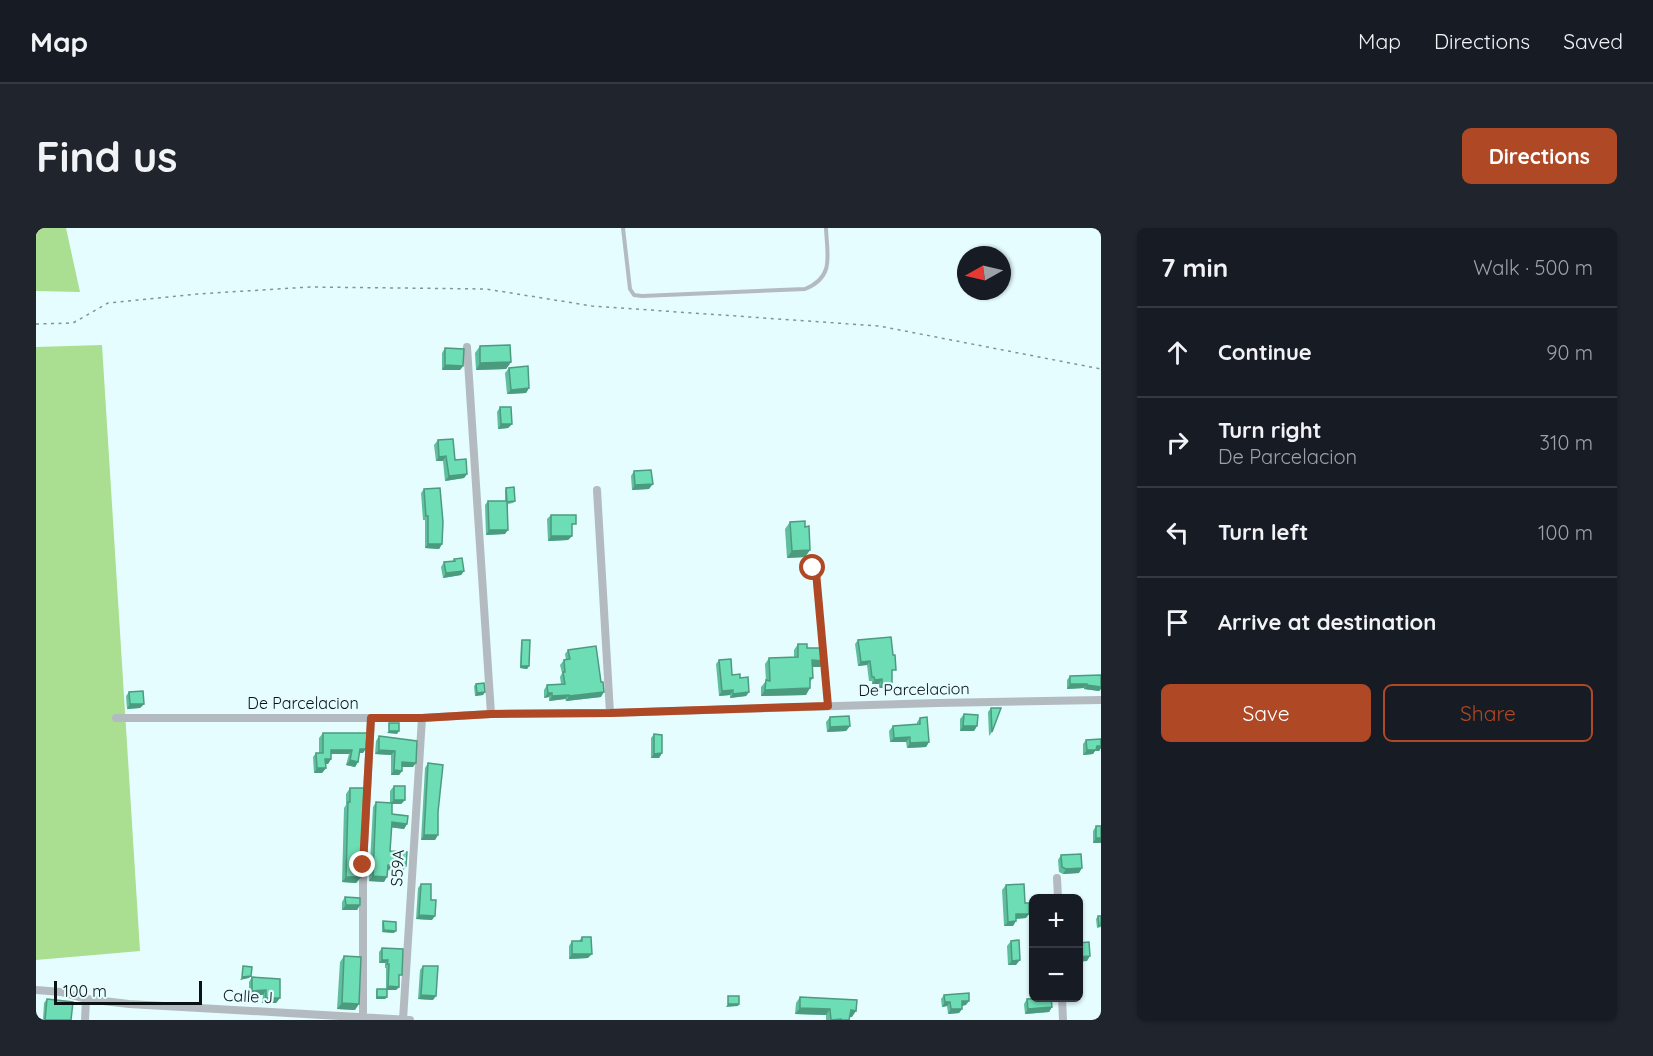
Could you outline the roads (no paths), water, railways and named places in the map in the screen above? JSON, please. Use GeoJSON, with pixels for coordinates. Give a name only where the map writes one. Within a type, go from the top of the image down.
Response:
{"type":"FeatureCollection","features":[{"type":"Feature","properties":{"kind":"street"},"geometry":{"type":"LineString","coordinates":[[467,347],[491,714]]}},
{"type":"Feature","properties":{"kind":"street"},"geometry":{"type":"LineString","coordinates":[[597,490],[610,713]]}},
{"type":"Feature","properties":{"kind":"street","name":"De Parcelacion"},"geometry":{"type":"LineString","coordinates":[[116,718],[422,718],[491,714],[1101,700]]}},
{"type":"Feature","properties":{"kind":"street"},"geometry":{"type":"LineString","coordinates":[[363,1017],[363,865],[371,718]]}},
{"type":"Feature","properties":{"kind":"street","name":"S59A"},"geometry":{"type":"LineString","coordinates":[[403,1020],[422,718]]}},
{"type":"Feature","properties":{"kind":"street"},"geometry":{"type":"LineString","coordinates":[[1057,878],[1058,894]]}},
{"type":"Feature","properties":{"kind":"street","name":"Calle J"},"geometry":{"type":"LineString","coordinates":[[36,990],[129,1004],[410,1020]]}},
{"type":"Feature","properties":{"kind":"street"},"geometry":{"type":"LineString","coordinates":[[85,1020],[86,999]]}},
{"type":"Feature","properties":{"kind":"street"},"geometry":{"type":"LineString","coordinates":[[1062,1002],[1063,1020]]}},
{"type":"Feature","properties":{"kind":"lane"},"geometry":{"type":"LineString","coordinates":[[623,228],[630,289],[634,295],[642,296],[805,289],[816,285],[824,276],[827,266],[826,228]]}},
{"type":"Feature","properties":{"kind":"lane"},"geometry":{"type":"LineString","coordinates":[[803,562],[816,572],[828,706]]}}]}
